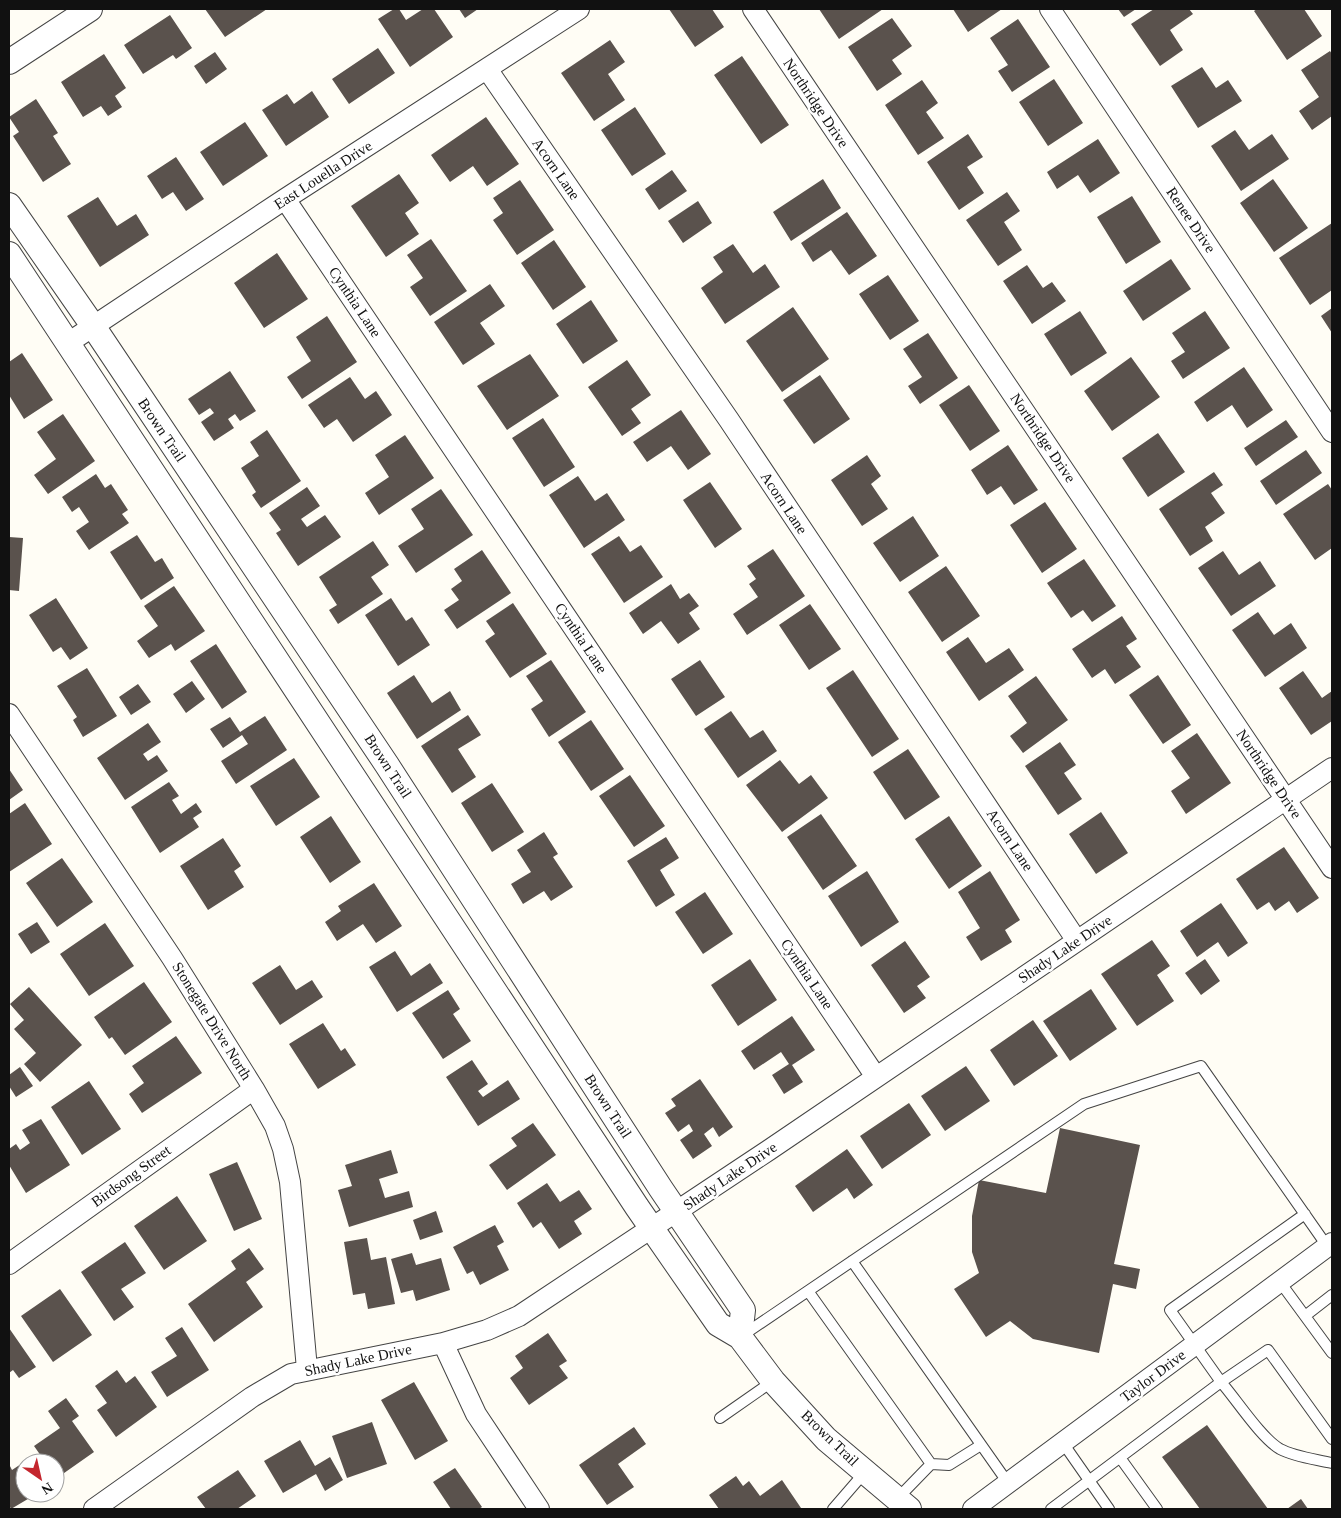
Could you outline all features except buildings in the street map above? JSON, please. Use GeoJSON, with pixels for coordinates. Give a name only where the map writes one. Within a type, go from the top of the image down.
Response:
{"type":"FeatureCollection","features":[{"type":"Feature","properties":{"kind":"street"},"geometry":{"type":"LineString","coordinates":[[9,62],[90,9]]}},
{"type":"Feature","properties":{"kind":"street","name":"East Louella Drive"},"geometry":{"type":"LineString","coordinates":[[68,344],[285,199],[579,9]]}},
{"type":"Feature","properties":{"kind":"street","name":"Northridge Drive"},"geometry":{"type":"LineString","coordinates":[[753,9],[1332,868]]}},
{"type":"Feature","properties":{"kind":"street","name":"Renee Drive"},"geometry":{"type":"LineString","coordinates":[[1050,9],[1332,432]]}},
{"type":"Feature","properties":{"kind":"street","name":"Acorn Lane"},"geometry":{"type":"LineString","coordinates":[[487,69],[729,420],[1077,941]]}},
{"type":"Feature","properties":{"kind":"street","name":"Cynthia Lane"},"geometry":{"type":"LineString","coordinates":[[285,199],[876,1077]]}},
{"type":"Feature","properties":{"kind":"street","name":"Brown Trail"},"geometry":{"type":"LineString","coordinates":[[9,205],[93,326],[387,765],[677,1212],[743,1310],[740,1337]]}},
{"type":"Feature","properties":{"kind":"street","name":"Brown Trail"},"geometry":{"type":"LineString","coordinates":[[9,254],[652,1229],[718,1324],[740,1337],[773,1381],[826,1439],[903,1504]]}},
{"type":"Feature","properties":{"kind":"street","name":"Stonegate Drive North"},"geometry":{"type":"LineString","coordinates":[[9,714],[172,958],[254,1088],[275,1126],[283,1149],[290,1182],[308,1369]]}},
{"type":"Feature","properties":{"kind":"street"},"geometry":{"type":"LineString","coordinates":[[358,784],[387,765]]}},
{"type":"Feature","properties":{"kind":"street","name":"Shady Lake Drive"},"geometry":{"type":"LineString","coordinates":[[94,1509],[252,1397],[291,1374],[308,1369],[443,1343],[487,1330],[519,1316],[652,1229],[1332,768]]}},
{"type":"Feature","properties":{"kind":"street","name":"Birdsong Street"},"geometry":{"type":"LineString","coordinates":[[9,1264],[254,1088]]}},
{"type":"Feature","properties":{"kind":"street","name":"Taylor Drive"},"geometry":{"type":"LineString","coordinates":[[973,1509],[1330,1244]]}},
{"type":"Feature","properties":{"kind":"street"},"geometry":{"type":"LineString","coordinates":[[443,1343],[476,1414],[539,1509]]}},
{"type":"Feature","properties":{"kind":"lane"},"geometry":{"type":"LineString","coordinates":[[740,1337],[1084,1104],[1201,1066],[1305,1214],[1330,1244]]}},
{"type":"Feature","properties":{"kind":"lane"},"geometry":{"type":"LineString","coordinates":[[1305,1214],[1170,1310],[1221,1382],[1269,1440],[1280,1449],[1299,1456],[1332,1463]]}},
{"type":"Feature","properties":{"kind":"lane"},"geometry":{"type":"LineString","coordinates":[[852,1261],[1008,1483]]}},
{"type":"Feature","properties":{"kind":"lane"},"geometry":{"type":"LineString","coordinates":[[1280,1282],[1332,1353]]}},
{"type":"Feature","properties":{"kind":"lane"},"geometry":{"type":"LineString","coordinates":[[808,1291],[931,1464]]}},
{"type":"Feature","properties":{"kind":"lane"},"geometry":{"type":"LineString","coordinates":[[1305,1316],[1332,1295]]}},
{"type":"Feature","properties":{"kind":"lane"},"geometry":{"type":"LineString","coordinates":[[1051,1509],[1088,1480],[1121,1459],[1221,1382],[1268,1350],[1332,1438]]}},
{"type":"Feature","properties":{"kind":"lane"},"geometry":{"type":"LineString","coordinates":[[720,1418],[773,1381]]}},
{"type":"Feature","properties":{"kind":"lane"},"geometry":{"type":"LineString","coordinates":[[1062,1443],[1109,1509]]}},
{"type":"Feature","properties":{"kind":"lane"},"geometry":{"type":"LineString","coordinates":[[931,1464],[949,1465],[981,1445]]}},
{"type":"Feature","properties":{"kind":"lane"},"geometry":{"type":"LineString","coordinates":[[1121,1459],[1158,1509]]}},
{"type":"Feature","properties":{"kind":"lane"},"geometry":{"type":"LineString","coordinates":[[903,1504],[931,1464]]}},
{"type":"Feature","properties":{"kind":"lane"},"geometry":{"type":"LineString","coordinates":[[833,1509],[865,1472]]}}]}
